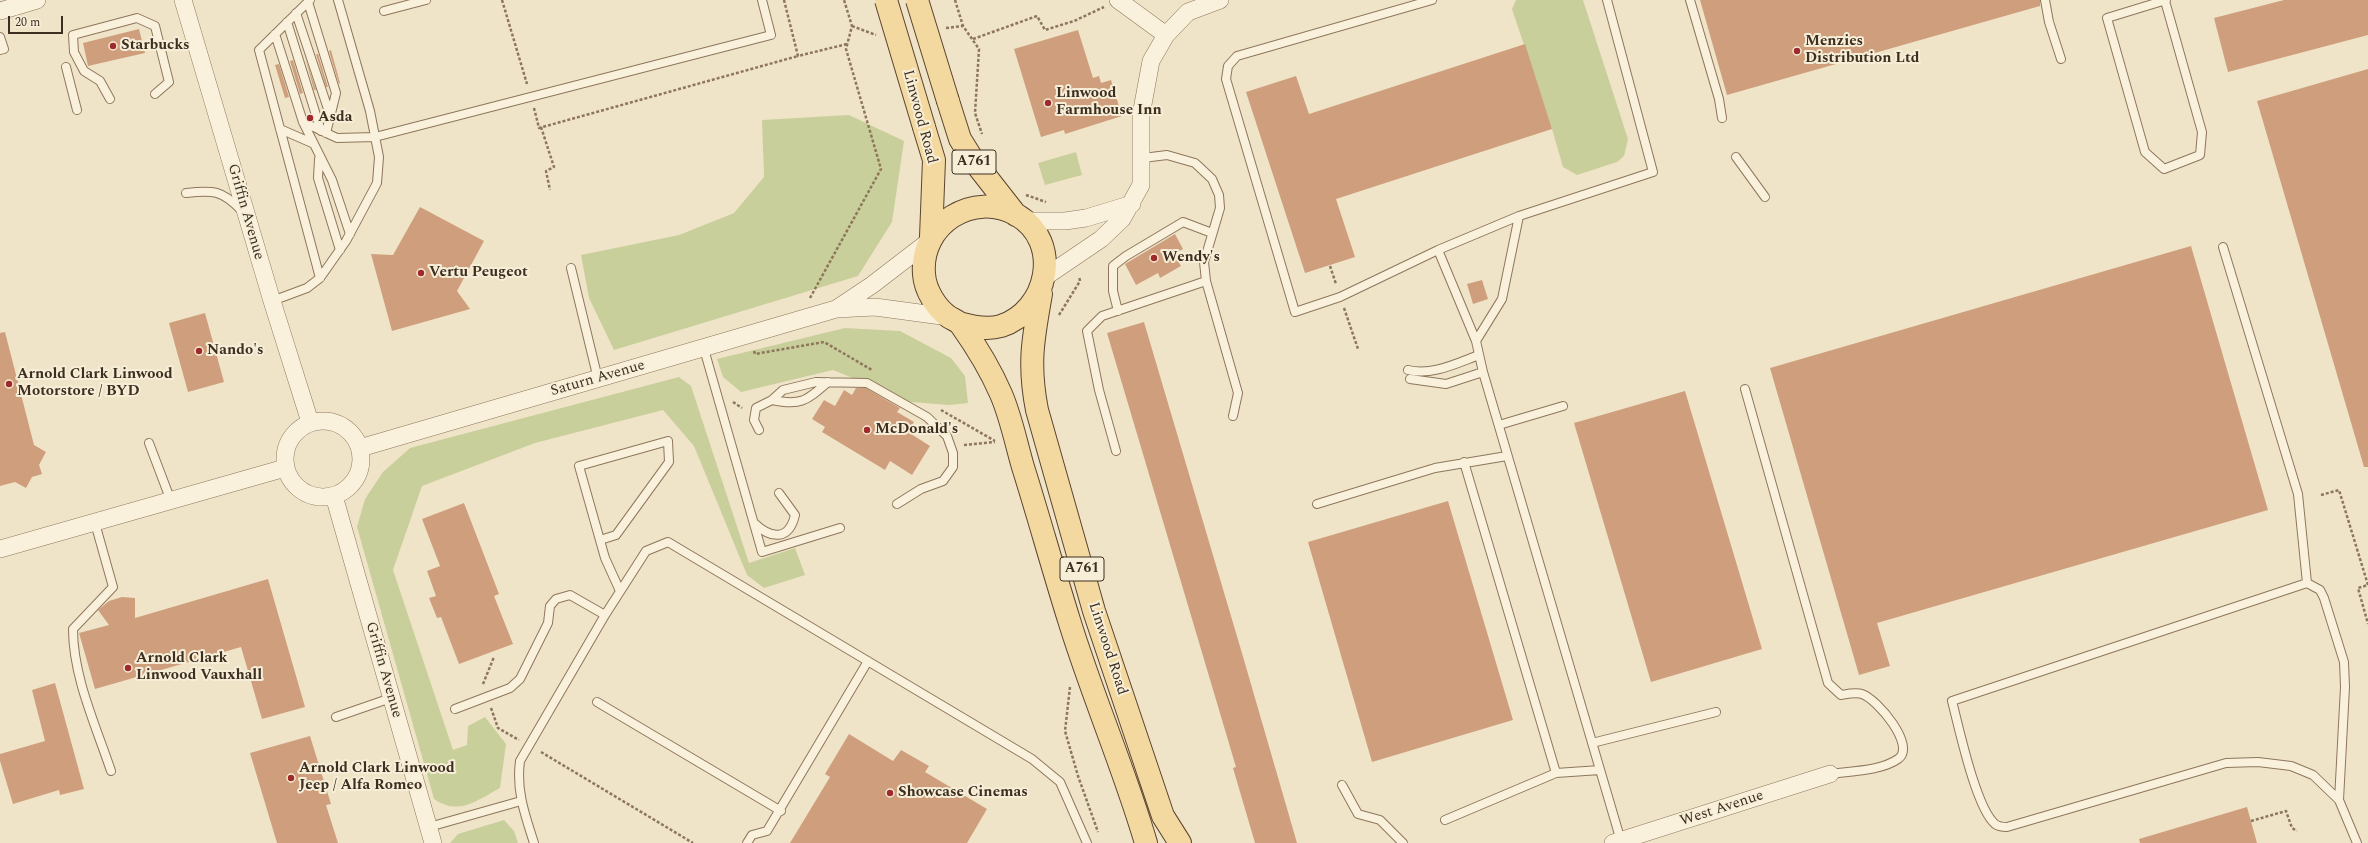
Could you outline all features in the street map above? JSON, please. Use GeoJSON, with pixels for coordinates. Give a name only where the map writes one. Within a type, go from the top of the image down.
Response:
{"type":"FeatureCollection","features":[{"type":"Feature","properties":{"kind":"main road","name":"Linwood Road"},"geometry":{"type":"LineString","coordinates":[[886,0],[934,160],[930,240]]}},
{"type":"Feature","properties":{"kind":"main road","name":"Linwood Road"},"geometry":{"type":"LineString","coordinates":[[917,0],[960,139],[973,160],[1021,218]]}},
{"type":"Feature","properties":{"kind":"main road"},"geometry":{"type":"LineString","coordinates":[[978,206],[998,207],[1021,218],[1042,245],[1046,264],[1044,281],[1034,303],[1019,318],[999,326],[979,328],[954,320],[930,295],[924,276],[924,256],[930,240],[943,222],[959,211],[978,206]]}},
{"type":"Feature","properties":{"kind":"main road","name":"Linwood Road"},"geometry":{"type":"LineString","coordinates":[[1044,281],[1031,358],[1032,384],[1037,410],[1097,618],[1163,816],[1180,843]]}},
{"type":"Feature","properties":{"kind":"main road","name":"Linwood Road"},"geometry":{"type":"LineString","coordinates":[[954,320],[1002,396],[1070,622],[1146,843]]}},
{"type":"Feature","properties":{"kind":"street"},"geometry":{"type":"LineString","coordinates":[[0,11],[37,0]]}},
{"type":"Feature","properties":{"kind":"street","name":"Griffin Avenue"},"geometry":{"type":"LineString","coordinates":[[183,0],[272,301],[310,422]]}},
{"type":"Feature","properties":{"kind":"street"},"geometry":{"type":"LineString","coordinates":[[1044,281],[1075,258],[1122,219],[1132,204],[1141,185],[1143,158],[1141,115],[1151,61],[1166,35],[1188,12],[1220,0]]}},
{"type":"Feature","properties":{"kind":"street"},"geometry":{"type":"LineString","coordinates":[[1114,2],[1166,35]]}},
{"type":"Feature","properties":{"kind":"street"},"geometry":{"type":"LineString","coordinates":[[1021,218],[1065,221],[1086,218],[1132,204]]}},
{"type":"Feature","properties":{"kind":"street","name":"Saturn Avenue"},"geometry":{"type":"LineString","coordinates":[[836,309],[872,285],[930,240]]}},
{"type":"Feature","properties":{"kind":"street","name":"Saturn Avenue"},"geometry":{"type":"LineString","coordinates":[[360,448],[598,380],[836,309],[875,307],[954,320]]}},
{"type":"Feature","properties":{"kind":"street"},"geometry":{"type":"LineString","coordinates":[[321,420],[344,427],[354,436],[360,448],[361,468],[355,481],[346,490],[334,496],[318,498],[305,494],[292,483],[285,468],[285,456],[288,443],[296,432],[310,422],[321,420]]}},
{"type":"Feature","properties":{"kind":"street"},"geometry":{"type":"LineString","coordinates":[[0,549],[95,524],[285,468]]}},
{"type":"Feature","properties":{"kind":"street","name":"Griffin Avenue"},"geometry":{"type":"LineString","coordinates":[[334,496],[431,835]]}},
{"type":"Feature","properties":{"kind":"street","name":"West Avenue"},"geometry":{"type":"LineString","coordinates":[[1617,842],[1830,774]]}},
{"type":"Feature","properties":{"kind":"lane"},"geometry":{"type":"LineString","coordinates":[[272,301],[307,288],[320,278],[350,234],[377,183],[379,157],[370,111],[338,0]]}},
{"type":"Feature","properties":{"kind":"lane"},"geometry":{"type":"LineString","coordinates":[[384,12],[426,0]]}},
{"type":"Feature","properties":{"kind":"lane"},"geometry":{"type":"LineString","coordinates":[[303,122],[337,138],[375,136],[771,35],[762,0]]}},
{"type":"Feature","properties":{"kind":"lane"},"geometry":{"type":"LineString","coordinates":[[1432,0],[1237,56],[1228,66],[1226,79],[1295,312],[1340,297],[1438,250],[1519,216],[1653,172],[1607,0]]}},
{"type":"Feature","properties":{"kind":"lane"},"geometry":{"type":"LineString","coordinates":[[1690,0],[1719,99],[1722,118]]}},
{"type":"Feature","properties":{"kind":"lane"},"geometry":{"type":"LineString","coordinates":[[2046,0],[2049,22],[2061,59]]}},
{"type":"Feature","properties":{"kind":"lane"},"geometry":{"type":"LineString","coordinates":[[2166,0],[2202,132],[2200,155],[2164,169],[2145,152],[2107,18],[2166,0]]}},
{"type":"Feature","properties":{"kind":"lane"},"geometry":{"type":"LineString","coordinates":[[320,278],[259,50],[309,1],[336,93],[324,132]]}},
{"type":"Feature","properties":{"kind":"lane"},"geometry":{"type":"LineString","coordinates":[[296,13],[330,116]]}},
{"type":"Feature","properties":{"kind":"lane"},"geometry":{"type":"LineString","coordinates":[[110,99],[100,81],[84,71],[74,52],[73,35],[138,18],[155,26],[168,82],[155,94]]}},
{"type":"Feature","properties":{"kind":"lane"},"geometry":{"type":"LineString","coordinates":[[287,22],[324,132]]}},
{"type":"Feature","properties":{"kind":"lane"},"geometry":{"type":"LineString","coordinates":[[275,34],[303,122],[312,143],[332,180],[350,234]]}},
{"type":"Feature","properties":{"kind":"lane"},"geometry":{"type":"LineString","coordinates":[[0,36],[2,50]]}},
{"type":"Feature","properties":{"kind":"lane"},"geometry":{"type":"LineString","coordinates":[[66,67],[77,110]]}},
{"type":"Feature","properties":{"kind":"lane"},"geometry":{"type":"LineString","coordinates":[[280,129],[312,143]]}},
{"type":"Feature","properties":{"kind":"lane"},"geometry":{"type":"LineString","coordinates":[[1143,158],[1167,155],[1195,163],[1212,179],[1219,195],[1220,208],[1204,262],[1206,281],[1238,393],[1233,416]]}},
{"type":"Feature","properties":{"kind":"lane"},"geometry":{"type":"LineString","coordinates":[[1736,157],[1765,196]]}},
{"type":"Feature","properties":{"kind":"lane"},"geometry":{"type":"LineString","coordinates":[[320,158],[318,178],[340,250]]}},
{"type":"Feature","properties":{"kind":"lane"},"geometry":{"type":"LineString","coordinates":[[186,194],[211,190],[229,198],[247,217]]}},
{"type":"Feature","properties":{"kind":"lane"},"geometry":{"type":"LineString","coordinates":[[1476,341],[1502,299],[1519,216]]}},
{"type":"Feature","properties":{"kind":"lane"},"geometry":{"type":"LineString","coordinates":[[1118,311],[1113,291],[1113,266],[1183,222],[1212,233]]}},
{"type":"Feature","properties":{"kind":"lane"},"geometry":{"type":"LineString","coordinates":[[2223,247],[2298,494],[2307,583]]}},
{"type":"Feature","properties":{"kind":"lane"},"geometry":{"type":"LineString","coordinates":[[1438,250],[1476,341],[1483,372],[1507,456],[1600,770],[1617,842]]}},
{"type":"Feature","properties":{"kind":"lane"},"geometry":{"type":"LineString","coordinates":[[571,268],[598,380]]}},
{"type":"Feature","properties":{"kind":"lane"},"geometry":{"type":"LineString","coordinates":[[1116,450],[1099,390],[1087,331],[1102,316],[1206,281]]}},
{"type":"Feature","properties":{"kind":"lane"},"geometry":{"type":"LineString","coordinates":[[704,349],[762,552],[840,528]]}},
{"type":"Feature","properties":{"kind":"lane"},"geometry":{"type":"LineString","coordinates":[[1479,355],[1445,367],[1409,374],[1446,384],[1483,372]]}},
{"type":"Feature","properties":{"kind":"lane"},"geometry":{"type":"LineString","coordinates":[[759,430],[754,420],[756,408],[772,400],[783,390],[816,382],[866,383],[927,417],[947,436],[950,447],[953,467],[943,481],[921,489],[897,504]]}},
{"type":"Feature","properties":{"kind":"lane"},"geometry":{"type":"LineString","coordinates":[[772,400],[791,404],[804,400],[810,398],[828,382]]}},
{"type":"Feature","properties":{"kind":"lane"},"geometry":{"type":"LineString","coordinates":[[1745,389],[1828,683],[1841,695],[1862,694],[1879,705],[1888,715],[1902,742],[1903,752],[1899,758],[1881,766],[1830,774]]}},
{"type":"Feature","properties":{"kind":"lane"},"geometry":{"type":"LineString","coordinates":[[1499,425],[1563,406]]}},
{"type":"Feature","properties":{"kind":"lane"},"geometry":{"type":"LineString","coordinates":[[600,540],[616,535],[669,462],[668,441],[579,466],[605,558],[620,591]]}},
{"type":"Feature","properties":{"kind":"lane"},"geometry":{"type":"LineString","coordinates":[[149,443],[171,501]]}},
{"type":"Feature","properties":{"kind":"lane"},"geometry":{"type":"LineString","coordinates":[[1317,504],[1435,468],[1507,456]]}},
{"type":"Feature","properties":{"kind":"lane"},"geometry":{"type":"LineString","coordinates":[[1464,462],[1556,773]]}},
{"type":"Feature","properties":{"kind":"lane"},"geometry":{"type":"LineString","coordinates":[[753,522],[762,531],[776,535],[786,533],[793,526],[795,515],[780,493]]}},
{"type":"Feature","properties":{"kind":"lane"},"geometry":{"type":"LineString","coordinates":[[95,524],[113,587],[73,629],[73,646],[86,696],[111,771]]}},
{"type":"Feature","properties":{"kind":"lane"},"geometry":{"type":"LineString","coordinates":[[534,843],[521,801],[518,779],[520,761],[605,615],[646,551],[668,542],[1032,759],[1060,782],[1087,843]]}},
{"type":"Feature","properties":{"kind":"lane"},"geometry":{"type":"LineString","coordinates":[[2339,800],[2345,687],[2344,662],[2324,598],[2320,590],[2307,583],[1952,701],[1976,787],[1992,820],[2001,827],[2007,827],[2226,763],[2258,762],[2291,766],[2313,775],[2339,800],[2357,843]]}},
{"type":"Feature","properties":{"kind":"lane"},"geometry":{"type":"LineString","coordinates":[[455,709],[488,698],[510,688],[520,679],[548,623],[550,606],[556,599],[570,595],[605,615]]}},
{"type":"Feature","properties":{"kind":"lane"},"geometry":{"type":"LineString","coordinates":[[747,843],[752,835],[767,831],[781,811],[868,661]]}},
{"type":"Feature","properties":{"kind":"lane"},"geometry":{"type":"LineString","coordinates":[[336,717],[391,698]]}},
{"type":"Feature","properties":{"kind":"lane"},"geometry":{"type":"LineString","coordinates":[[596,702],[781,811]]}},
{"type":"Feature","properties":{"kind":"lane"},"geometry":{"type":"LineString","coordinates":[[1592,743],[1716,712]]}},
{"type":"Feature","properties":{"kind":"lane"},"geometry":{"type":"LineString","coordinates":[[1445,820],[1556,773],[1600,770]]}},
{"type":"Feature","properties":{"kind":"lane"},"geometry":{"type":"LineString","coordinates":[[1342,784],[1358,814],[1380,820],[1403,843]]}},
{"type":"Feature","properties":{"kind":"lane"},"geometry":{"type":"LineString","coordinates":[[431,835],[521,801]]}},
{"type":"Feature","properties":{"kind":"path"},"geometry":{"type":"LineString","coordinates":[[784,0],[798,56],[848,44]]}},
{"type":"Feature","properties":{"kind":"path"},"geometry":{"type":"LineString","coordinates":[[955,0],[963,26],[979,49],[975,113],[984,140]]}},
{"type":"Feature","properties":{"kind":"path"},"geometry":{"type":"LineString","coordinates":[[973,39],[1037,16],[1045,30],[1074,21],[1114,2]]}},
{"type":"Feature","properties":{"kind":"path"},"geometry":{"type":"LineString","coordinates":[[852,26],[877,36]]}},
{"type":"Feature","properties":{"kind":"path"},"geometry":{"type":"LineString","coordinates":[[926,31],[963,26]]}},
{"type":"Feature","properties":{"kind":"path"},"geometry":{"type":"LineString","coordinates":[[540,127],[554,167],[546,171],[550,190]]}},
{"type":"Feature","properties":{"kind":"path"},"geometry":{"type":"LineString","coordinates":[[1022,193],[1057,207],[1065,221]]}},
{"type":"Feature","properties":{"kind":"path"},"geometry":{"type":"LineString","coordinates":[[1055,320],[1080,281],[1075,258]]}},
{"type":"Feature","properties":{"kind":"path"},"geometry":{"type":"LineString","coordinates":[[719,402],[732,401],[745,410],[746,419],[754,420]]}},
{"type":"Feature","properties":{"kind":"path"},"geometry":{"type":"LineString","coordinates":[[950,447],[1015,440]]}},
{"type":"Feature","properties":{"kind":"path"},"geometry":{"type":"LineString","coordinates":[[2321,494],[2339,490],[2368,585],[2358,588],[2368,624]]}},
{"type":"Feature","properties":{"kind":"path"},"geometry":{"type":"LineString","coordinates":[[494,657],[482,683],[498,728],[693,843]]}},
{"type":"Feature","properties":{"kind":"path"},"geometry":{"type":"LineString","coordinates":[[2251,822],[2286,811],[2292,828],[2297,831]]}},
{"type":"Feature","properties":{"kind":"green space"},"geometry":{"type":"Polygon","coordinates":[[[1516,0],[1583,0],[1628,139],[1624,156],[1617,162],[1577,175],[1563,167],[1552,129],[1512,9],[1516,0]]]}},
{"type":"Feature","properties":{"kind":"green space"},"geometry":{"type":"Polygon","coordinates":[[[849,115],[904,141],[892,222],[858,276],[614,350],[589,298],[581,255],[679,235],[734,213],[764,177],[762,120],[849,115]]]}},
{"type":"Feature","properties":{"kind":"green space"},"geometry":{"type":"Polygon","coordinates":[[[1076,152],[1082,175],[1045,185],[1038,163],[1076,152]]]}},
{"type":"Feature","properties":{"kind":"green space"},"geometry":{"type":"Polygon","coordinates":[[[845,328],[900,331],[951,358],[965,376],[968,403],[949,405],[911,402],[833,370],[741,392],[723,377],[717,359],[845,328]]]}},
{"type":"Feature","properties":{"kind":"green space"},"geometry":{"type":"Polygon","coordinates":[[[679,377],[691,386],[749,563],[795,548],[805,575],[764,588],[747,575],[694,446],[663,410],[535,443],[422,486],[393,570],[453,750],[467,745],[468,726],[485,717],[506,744],[500,788],[467,805],[451,806],[434,799],[357,527],[365,499],[383,472],[410,448],[679,377]]]}},
{"type":"Feature","properties":{"kind":"green space"},"geometry":{"type":"Polygon","coordinates":[[[504,820],[514,831],[518,843],[450,843],[458,834],[504,820]]]}},
{"type":"Feature","properties":{"kind":"building","name":"Menzies Distribution Ltd"},"geometry":{"type":"Polygon","coordinates":[[[1700,0],[2040,0],[2040,6],[1727,95],[1700,0]]]}},
{"type":"Feature","properties":{"kind":"building"},"geometry":{"type":"Polygon","coordinates":[[[2284,0],[2368,0],[2368,35],[2228,72],[2214,18],[2284,0]]]}},
{"type":"Feature","properties":{"kind":"building"},"geometry":{"type":"Polygon","coordinates":[[[139,29],[145,53],[88,66],[83,43],[139,29]]]}},
{"type":"Feature","properties":{"kind":"building"},"geometry":{"type":"Polygon","coordinates":[[[1078,30],[1093,78],[1099,76],[1101,83],[1111,80],[1122,116],[1065,134],[1064,130],[1041,137],[1014,49],[1078,30]]]}},
{"type":"Feature","properties":{"kind":"building"},"geometry":{"type":"Polygon","coordinates":[[[1525,44],[1552,129],[1336,199],[1355,257],[1305,273],[1246,92],[1296,76],[1309,114],[1525,44]]]}},
{"type":"Feature","properties":{"kind":"building"},"geometry":{"type":"Polygon","coordinates":[[[331,50],[340,83],[339,84],[329,51],[331,50]]]}},
{"type":"Feature","properties":{"kind":"building"},"geometry":{"type":"Polygon","coordinates":[[[316,54],[318,54],[328,87],[326,87],[316,54]]]}},
{"type":"Feature","properties":{"kind":"building"},"geometry":{"type":"Polygon","coordinates":[[[305,57],[316,90],[314,90],[305,57]]]}},
{"type":"Feature","properties":{"kind":"building"},"geometry":{"type":"Polygon","coordinates":[[[293,60],[303,93],[300,94],[290,61],[293,60]]]}},
{"type":"Feature","properties":{"kind":"building"},"geometry":{"type":"Polygon","coordinates":[[[279,64],[289,97],[285,98],[275,65],[279,64]]]}},
{"type":"Feature","properties":{"kind":"building"},"geometry":{"type":"Polygon","coordinates":[[[2368,69],[2368,467],[2364,467],[2257,101],[2368,69]]]}},
{"type":"Feature","properties":{"kind":"building","name":"Vertu Peugeot"},"geometry":{"type":"Polygon","coordinates":[[[420,207],[484,241],[457,291],[470,309],[392,331],[371,254],[393,255],[420,207]]]}},
{"type":"Feature","properties":{"kind":"building","name":"Wendy's"},"geometry":{"type":"Polygon","coordinates":[[[1175,234],[1183,249],[1174,254],[1181,266],[1160,278],[1158,273],[1136,285],[1125,264],[1175,234]]]}},
{"type":"Feature","properties":{"kind":"building"},"geometry":{"type":"Polygon","coordinates":[[[2191,246],[2268,510],[1877,623],[1890,666],[1859,675],[1770,368],[2191,246]]]}},
{"type":"Feature","properties":{"kind":"building"},"geometry":{"type":"Polygon","coordinates":[[[1482,280],[1488,299],[1473,304],[1467,284],[1482,280]]]}},
{"type":"Feature","properties":{"kind":"building"},"geometry":{"type":"Polygon","coordinates":[[[205,313],[224,382],[188,392],[169,323],[205,313]]]}},
{"type":"Feature","properties":{"kind":"building"},"geometry":{"type":"Polygon","coordinates":[[[1144,322],[1297,843],[1255,843],[1233,768],[1236,767],[1107,333],[1144,322]]]}},
{"type":"Feature","properties":{"kind":"building","name":"Arnold Clark Linwood Motorstore / BYD"},"geometry":{"type":"Polygon","coordinates":[[[5,332],[34,445],[46,452],[39,465],[42,474],[32,477],[26,488],[15,482],[0,486],[0,333],[5,332]]]}},
{"type":"Feature","properties":{"kind":"building","name":"McDonald's"},"geometry":{"type":"Polygon","coordinates":[[[856,388],[866,388],[900,408],[897,412],[914,422],[908,432],[930,446],[912,475],[890,461],[885,470],[822,432],[825,427],[812,419],[824,400],[835,406],[844,390],[852,395],[856,388]]]}},
{"type":"Feature","properties":{"kind":"building"},"geometry":{"type":"Polygon","coordinates":[[[1685,391],[1762,649],[1651,682],[1574,423],[1685,391]]]}},
{"type":"Feature","properties":{"kind":"building"},"geometry":{"type":"Polygon","coordinates":[[[1448,501],[1513,720],[1372,762],[1308,542],[1448,501]]]}},
{"type":"Feature","properties":{"kind":"building"},"geometry":{"type":"Polygon","coordinates":[[[464,503],[499,594],[494,596],[513,644],[459,664],[441,617],[437,618],[429,598],[436,596],[427,571],[440,566],[422,519],[464,503]]]}},
{"type":"Feature","properties":{"kind":"building","name":"Arnold Clark Linwood Vauxhall"},"geometry":{"type":"Polygon","coordinates":[[[268,579],[305,707],[262,719],[241,647],[95,689],[79,633],[109,625],[98,610],[109,601],[122,597],[135,598],[135,618],[268,579]]]}},
{"type":"Feature","properties":{"kind":"building"},"geometry":{"type":"Polygon","coordinates":[[[55,683],[84,789],[60,795],[59,790],[13,804],[0,761],[0,754],[45,741],[32,690],[55,683]]]}},
{"type":"Feature","properties":{"kind":"building","name":"Showcase Cinemas"},"geometry":{"type":"Polygon","coordinates":[[[849,734],[893,761],[901,750],[929,766],[925,772],[987,809],[967,843],[790,843],[830,777],[825,774],[849,734]]]}},
{"type":"Feature","properties":{"kind":"building","name":"Arnold Clark Linwood Jeep / Alfa Romeo"},"geometry":{"type":"Polygon","coordinates":[[[310,736],[331,804],[326,805],[338,843],[277,843],[250,753],[310,736]]]}},
{"type":"Feature","properties":{"kind":"building"},"geometry":{"type":"Polygon","coordinates":[[[2247,807],[2257,843],[2140,843],[2139,839],[2247,807]]]}},
{"type":"Feature","properties":{"kind":"place","name":"Starbucks"},"geometry":{"type":"Point","coordinates":[113,46]}},
{"type":"Feature","properties":{"kind":"place","name":"Menzies Distribution Ltd"},"geometry":{"type":"Point","coordinates":[1797,51]}},
{"type":"Feature","properties":{"kind":"place","name":"Linwood Farmhouse Inn"},"geometry":{"type":"Point","coordinates":[1048,103]}},
{"type":"Feature","properties":{"kind":"place","name":"Asda"},"geometry":{"type":"Point","coordinates":[310,118]}},
{"type":"Feature","properties":{"kind":"place","name":"Wendy's"},"geometry":{"type":"Point","coordinates":[1154,258]}},
{"type":"Feature","properties":{"kind":"place","name":"Vertu Peugeot"},"geometry":{"type":"Point","coordinates":[421,273]}},
{"type":"Feature","properties":{"kind":"place","name":"Nando's"},"geometry":{"type":"Point","coordinates":[199,351]}},
{"type":"Feature","properties":{"kind":"place","name":"Arnold Clark Linwood Motorstore / BYD"},"geometry":{"type":"Point","coordinates":[9,384]}},
{"type":"Feature","properties":{"kind":"place","name":"McDonald's"},"geometry":{"type":"Point","coordinates":[867,430]}},
{"type":"Feature","properties":{"kind":"place","name":"Arnold Clark Linwood Vauxhall"},"geometry":{"type":"Point","coordinates":[128,668]}},
{"type":"Feature","properties":{"kind":"place","name":"Arnold Clark Linwood Jeep / Alfa Romeo"},"geometry":{"type":"Point","coordinates":[291,778]}},
{"type":"Feature","properties":{"kind":"place","name":"Showcase Cinemas"},"geometry":{"type":"Point","coordinates":[890,793]}}]}
